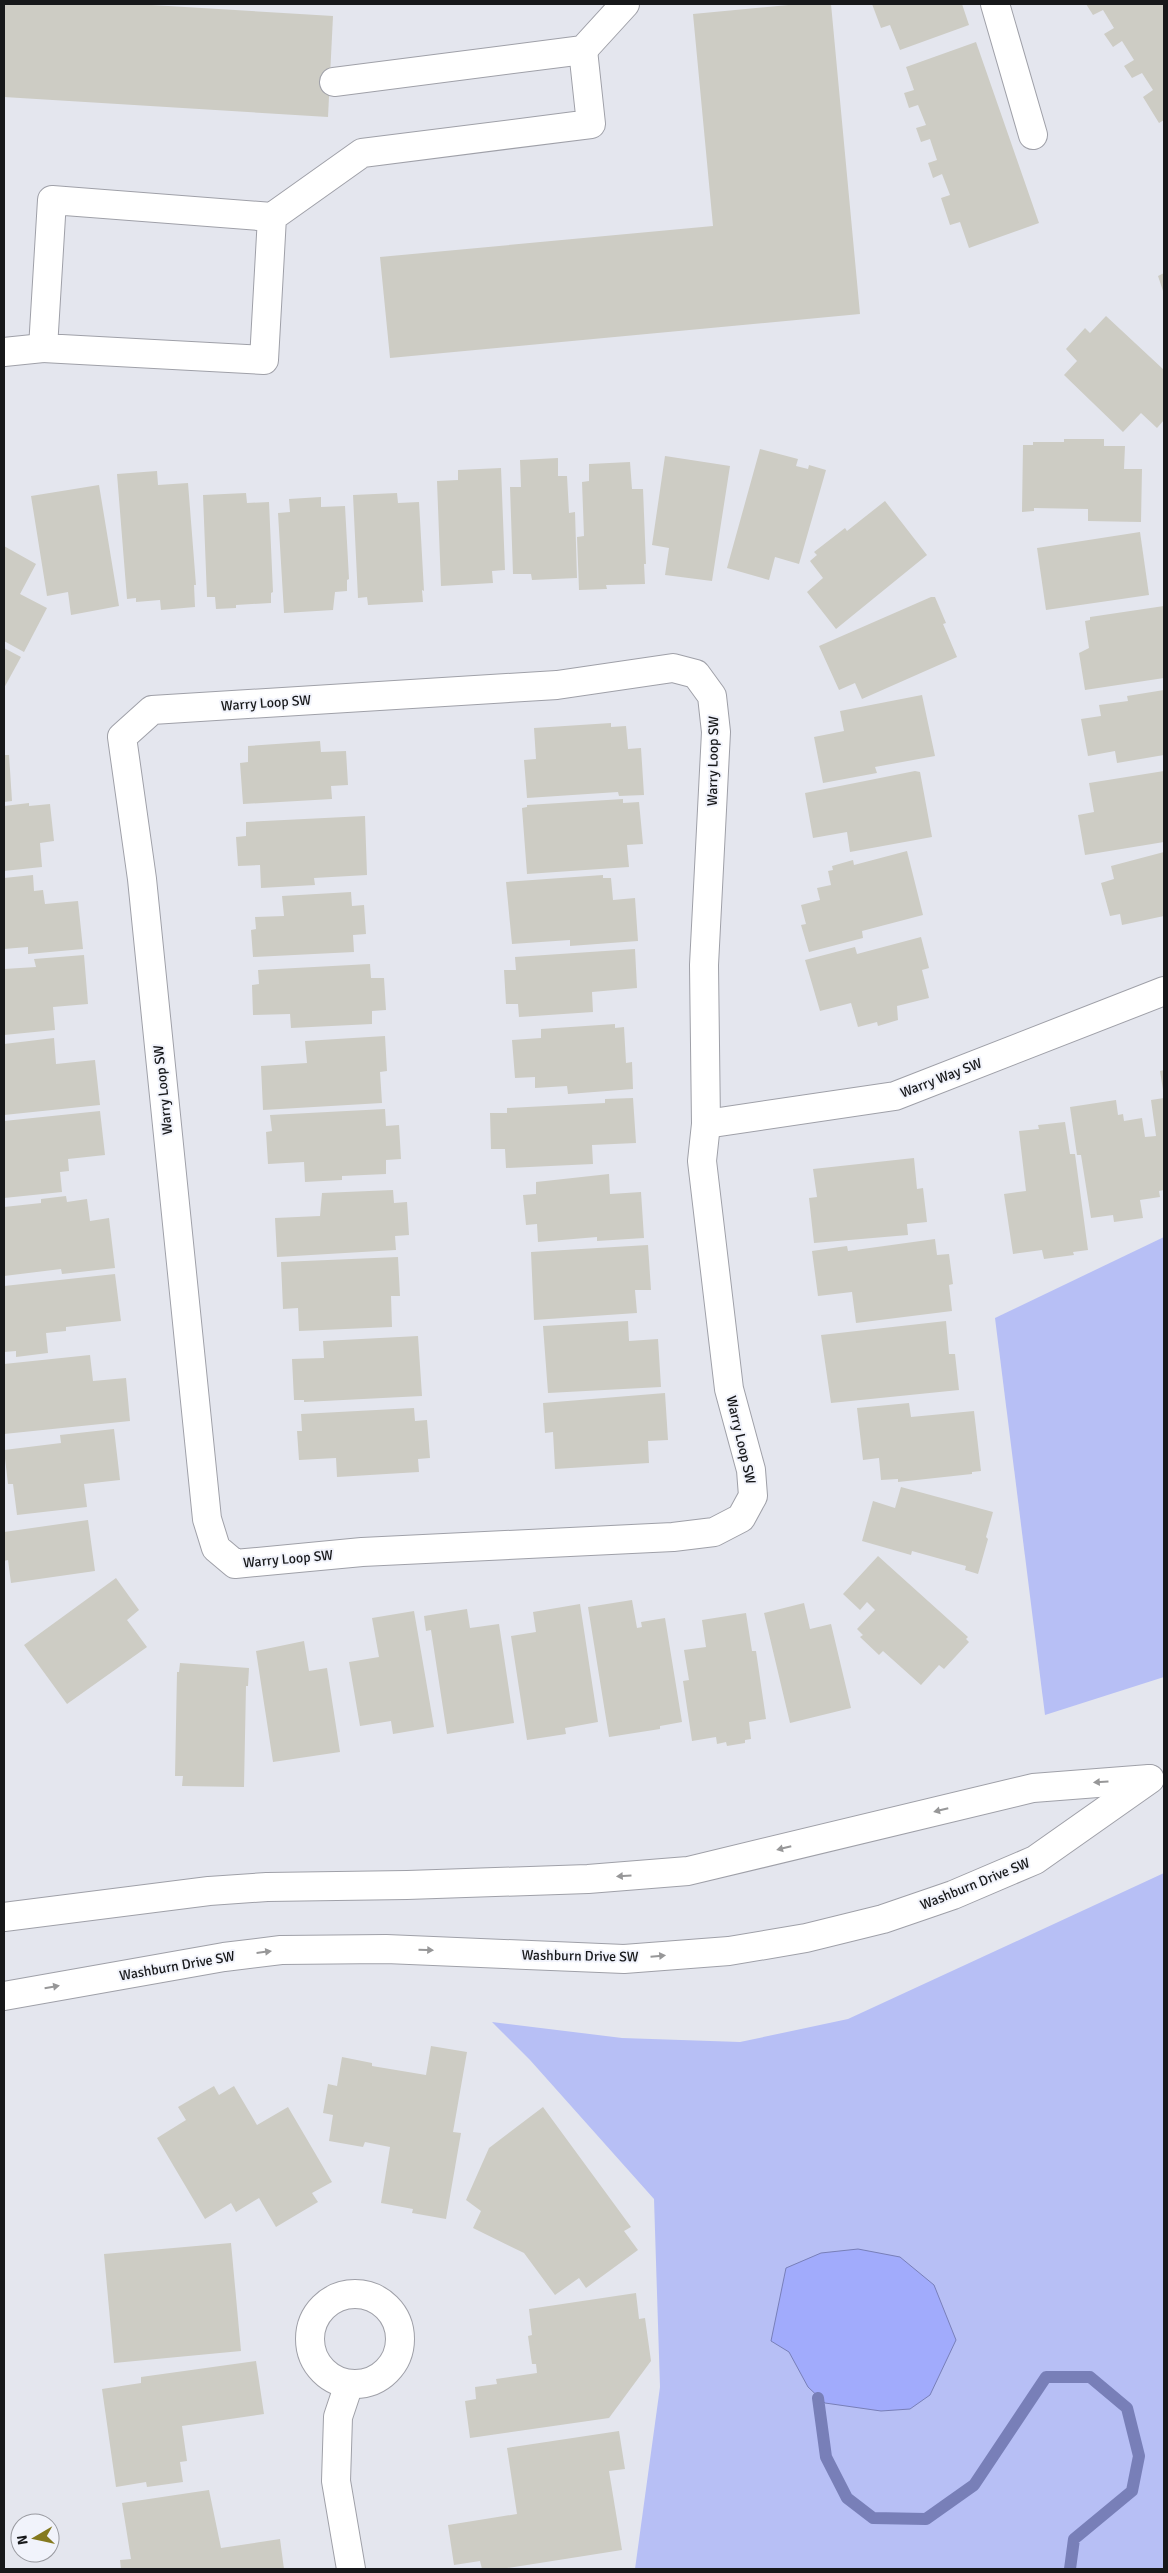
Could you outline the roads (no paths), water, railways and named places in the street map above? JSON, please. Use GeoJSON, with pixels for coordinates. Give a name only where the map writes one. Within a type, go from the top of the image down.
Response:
{"type":"FeatureCollection","features":[{"type":"Feature","properties":{"kind":"street"},"geometry":{"type":"LineString","coordinates":[[334,82],[583,50],[625,4]]}},
{"type":"Feature","properties":{"kind":"street"},"geometry":{"type":"LineString","coordinates":[[995,4],[1033,135]]}},
{"type":"Feature","properties":{"kind":"street"},"geometry":{"type":"LineString","coordinates":[[43,348],[52,200],[272,217],[362,153],[591,124],[583,50]]}},
{"type":"Feature","properties":{"kind":"street"},"geometry":{"type":"LineString","coordinates":[[4,352],[43,348],[264,360],[272,217]]}},
{"type":"Feature","properties":{"kind":"street","name":"Warry Loop SW"},"geometry":{"type":"LineString","coordinates":[[673,668],[696,674],[712,696],[716,732],[704,965],[706,1124],[702,1161],[729,1389],[750,1470],[753,1496],[741,1518],[714,1532],[672,1537],[362,1552],[235,1564],[216,1548],[207,1519],[142,879],[122,737],[152,710],[557,685],[673,668]]}},
{"type":"Feature","properties":{"kind":"street","name":"Warry Way SW"},"geometry":{"type":"LineString","coordinates":[[706,1124],[894,1096],[1164,990]]}},
{"type":"Feature","properties":{"kind":"street","name":"Washburn Drive SW"},"geometry":{"type":"LineString","coordinates":[[4,1917],[209,1891],[267,1887],[407,1886],[588,1879],[688,1871],[1033,1788],[1157,1776]]}},
{"type":"Feature","properties":{"kind":"street","name":"Washburn Drive SW"},"geometry":{"type":"LineString","coordinates":[[4,1996],[281,1950],[396,1949],[624,1959],[728,1951],[806,1938],[883,1919],[953,1895],[1035,1860],[1157,1776]]}},
{"type":"Feature","properties":{"kind":"street"},"geometry":{"type":"LineString","coordinates":[[349,2384],[338,2417],[336,2481],[352,2569]]}},
{"type":"Feature","properties":{"kind":"waterway"},"geometry":{"type":"LineString","coordinates":[[818,2398],[826,2457],[847,2498],[873,2518],[926,2519],[974,2485],[1046,2377],[1090,2377],[1127,2408],[1139,2456],[1132,2491],[1074,2539],[1070,2569]]}}]}
